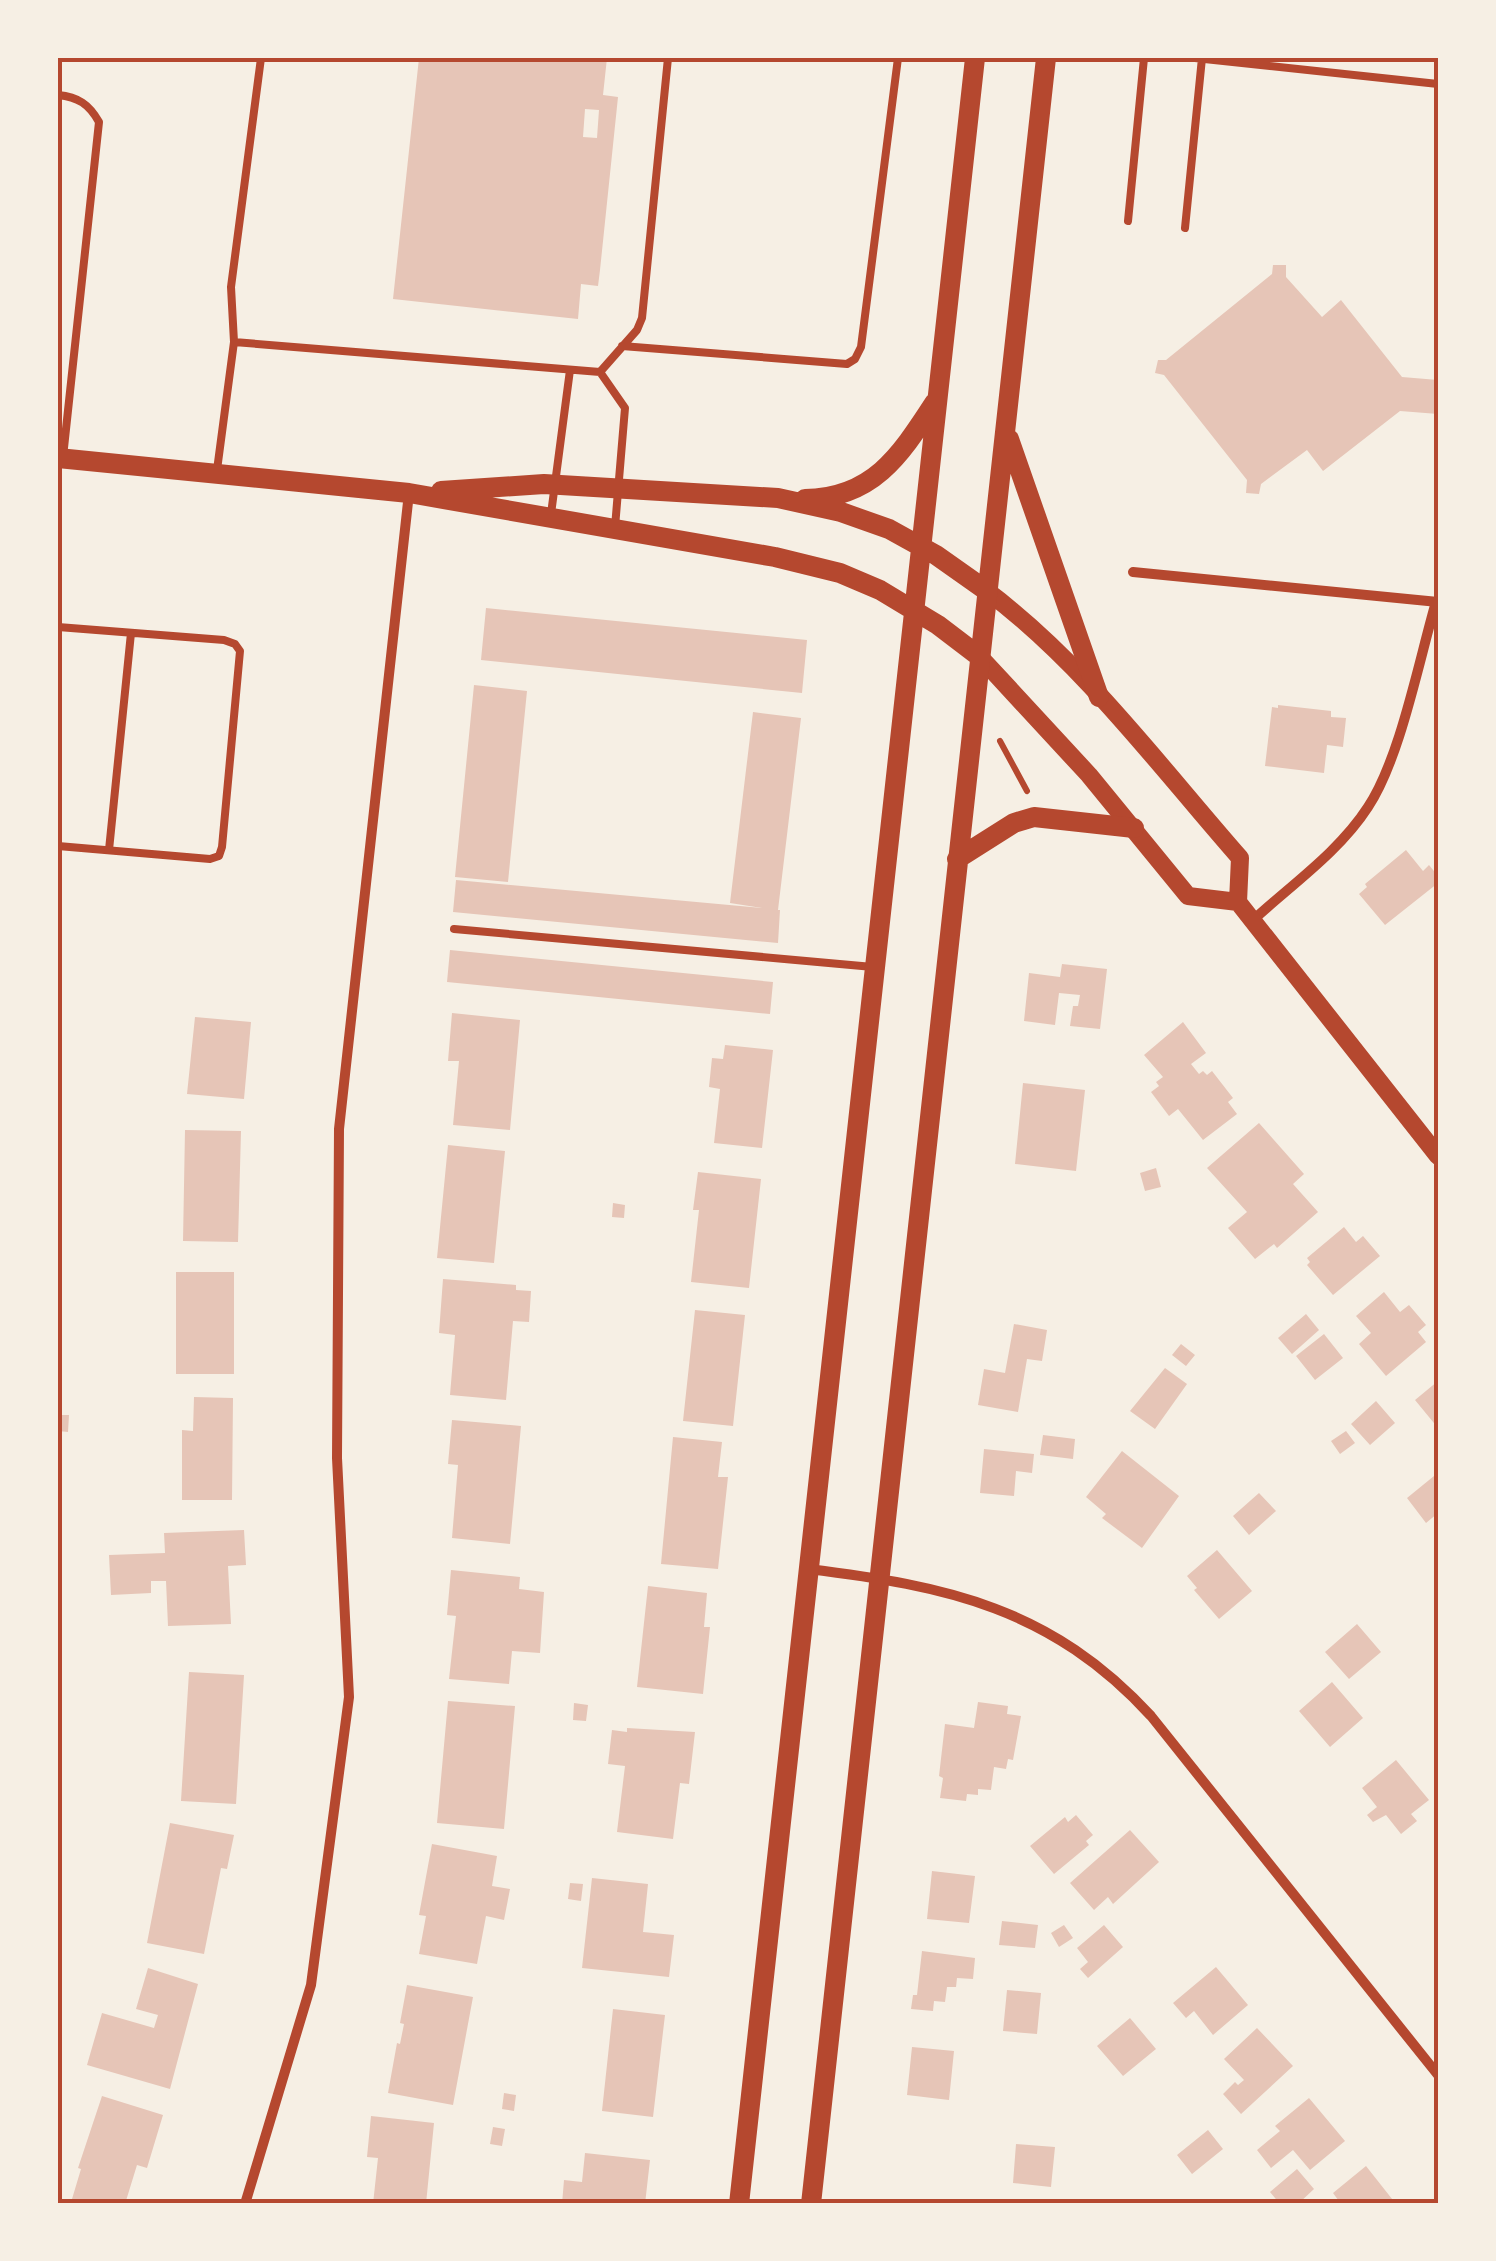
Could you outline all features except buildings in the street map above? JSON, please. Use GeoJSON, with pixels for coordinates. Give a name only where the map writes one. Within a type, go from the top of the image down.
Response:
{"type":"FeatureCollection","features":[{"type":"Feature","properties":{"kind":"main road"},"geometry":{"type":"LineString","coordinates":[[739,2204],[974,58]]}},
{"type":"Feature","properties":{"kind":"main road"},"geometry":{"type":"LineString","coordinates":[[811,2204],[1046,58]]}},
{"type":"Feature","properties":{"kind":"main road"},"geometry":{"type":"LineString","coordinates":[[409,493],[554,485],[825,498],[869,481],[897,458],[936,400]]}},
{"type":"Feature","properties":{"kind":"main road"},"geometry":{"type":"LineString","coordinates":[[1006,429],[1099,697]]}},
{"type":"Feature","properties":{"kind":"main road"},"geometry":{"type":"LineString","coordinates":[[60,458],[409,493],[615,527],[822,568],[880,590],[980,657]]}},
{"type":"Feature","properties":{"kind":"main road"},"geometry":{"type":"LineString","coordinates":[[778,498],[872,522],[922,546],[987,590]]}},
{"type":"Feature","properties":{"kind":"main road"},"geometry":{"type":"LineString","coordinates":[[957,859],[1014,823],[1034,817],[1134,828]]}},
{"type":"Feature","properties":{"kind":"street"},"geometry":{"type":"LineString","coordinates":[[245,2204],[311,1985],[350,1697],[337,1458],[339,1129],[409,493]]}},
{"type":"Feature","properties":{"kind":"street"},"geometry":{"type":"LineString","coordinates":[[1134,572],[1437,602],[1391,757],[1371,803],[1341,841],[1252,921]]}},
{"type":"Feature","properties":{"kind":"street"},"geometry":{"type":"LineString","coordinates":[[987,590],[1099,697],[1240,858],[1238,902],[1438,1156]]}},
{"type":"Feature","properties":{"kind":"street"},"geometry":{"type":"LineString","coordinates":[[980,657],[1036,714],[1188,896],[1238,902]]}},
{"type":"Feature","properties":{"kind":"street"},"geometry":{"type":"LineString","coordinates":[[808,1569],[948,1591],[990,1604],[1039,1628],[1111,1676],[1151,1716],[1438,2074]]}},
{"type":"Feature","properties":{"kind":"lane"},"geometry":{"type":"LineString","coordinates":[[217,474],[234,342],[231,287],[261,58]]}},
{"type":"Feature","properties":{"kind":"lane"},"geometry":{"type":"LineString","coordinates":[[600,372],[637,330],[642,318],[668,58]]}},
{"type":"Feature","properties":{"kind":"lane"},"geometry":{"type":"LineString","coordinates":[[622,346],[848,364],[855,359],[861,347],[898,58]]}},
{"type":"Feature","properties":{"kind":"lane"},"geometry":{"type":"LineString","coordinates":[[1128,220],[1144,58]]}},
{"type":"Feature","properties":{"kind":"lane"},"geometry":{"type":"LineString","coordinates":[[1185,228],[1199,58],[1438,84]]}},
{"type":"Feature","properties":{"kind":"lane"},"geometry":{"type":"LineString","coordinates":[[58,94],[90,105],[99,122],[60,458]]}},
{"type":"Feature","properties":{"kind":"lane"},"geometry":{"type":"LineString","coordinates":[[234,342],[600,372]]}},
{"type":"Feature","properties":{"kind":"lane"},"geometry":{"type":"LineString","coordinates":[[550,517],[570,370]]}},
{"type":"Feature","properties":{"kind":"lane"},"geometry":{"type":"LineString","coordinates":[[600,372],[625,408],[615,527]]}},
{"type":"Feature","properties":{"kind":"lane"},"geometry":{"type":"LineString","coordinates":[[58,626],[224,640],[240,650],[219,856],[210,859],[58,846]]}},
{"type":"Feature","properties":{"kind":"lane"},"geometry":{"type":"LineString","coordinates":[[109,850],[131,633]]}},
{"type":"Feature","properties":{"kind":"lane"},"geometry":{"type":"LineString","coordinates":[[454,930],[875,968]]}},
{"type":"Feature","properties":{"kind":"path"},"geometry":{"type":"LineString","coordinates":[[997,735],[1030,796]]}}]}
